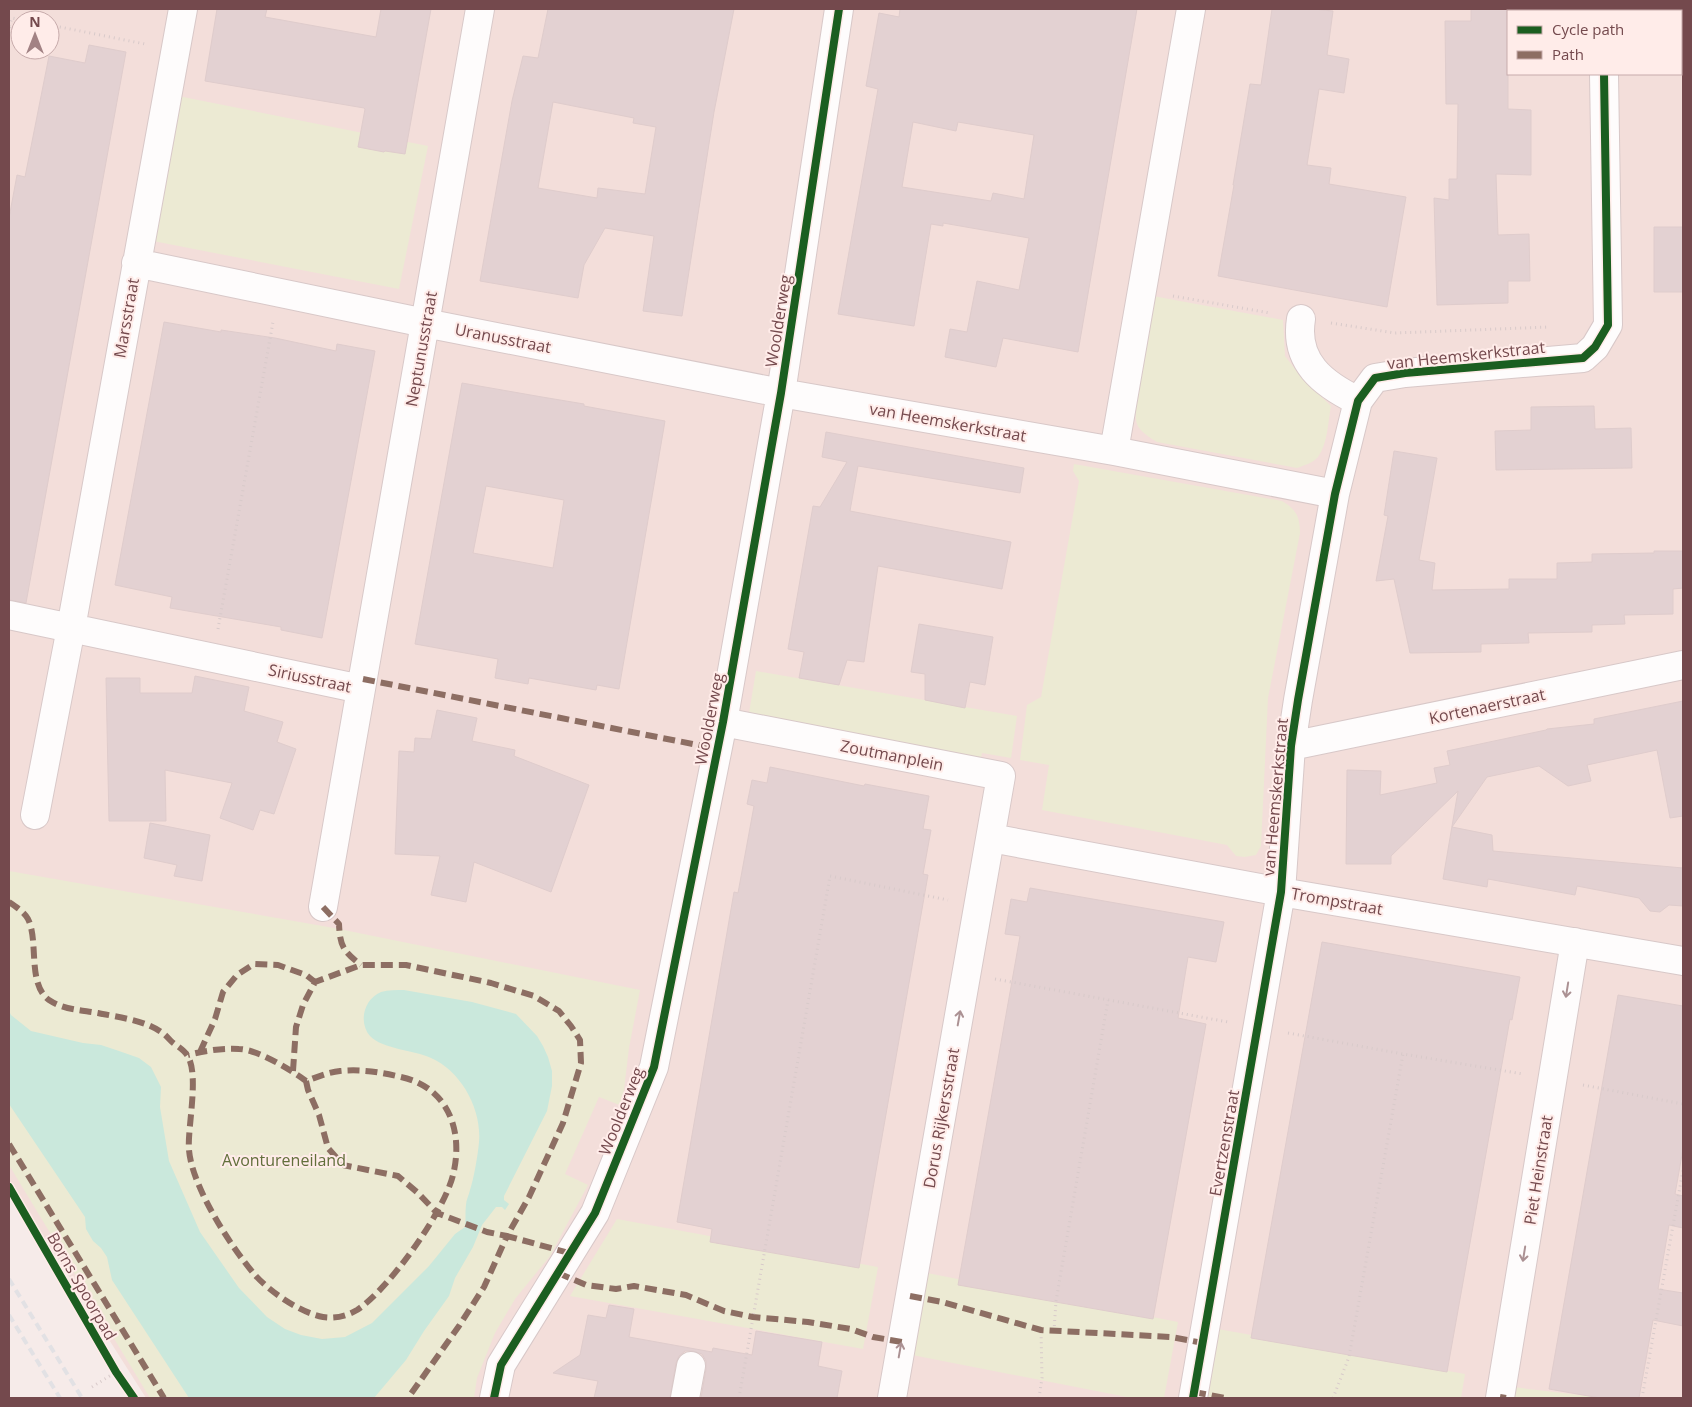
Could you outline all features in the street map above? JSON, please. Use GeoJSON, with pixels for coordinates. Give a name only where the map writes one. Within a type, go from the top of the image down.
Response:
{"type":"FeatureCollection","features":[{"type":"Feature","properties":{"kind":"street","name":"Marsstraat"},"geometry":{"type":"LineString","coordinates":[[71,628],[183,9]]}},
{"type":"Feature","properties":{"kind":"street","name":"Neptunusstraat"},"geometry":{"type":"LineString","coordinates":[[361,689],[480,9]]}},
{"type":"Feature","properties":{"kind":"street","name":"Woolderweg"},"geometry":{"type":"LineString","coordinates":[[494,1398],[501,1365],[594,1213],[654,1067],[723,722],[782,393],[839,9]]}},
{"type":"Feature","properties":{"kind":"street"},"geometry":{"type":"LineString","coordinates":[[1114,450],[1191,9]]}},
{"type":"Feature","properties":{"kind":"street","name":"van Heemskerkstraat"},"geometry":{"type":"LineString","coordinates":[[1281,892],[1291,746],[1335,494],[1358,401],[1375,378],[1405,373],[1582,358],[1596,347],[1608,325],[1604,75]]}},
{"type":"Feature","properties":{"kind":"street","name":"Uranusstraat"},"geometry":{"type":"LineString","coordinates":[[136,263],[425,323],[782,393]]}},
{"type":"Feature","properties":{"kind":"street"},"geometry":{"type":"LineString","coordinates":[[1301,319],[1299,332],[1309,363],[1316,373],[1336,390],[1358,401]]}},
{"type":"Feature","properties":{"kind":"street","name":"van Heemskerkstraat"},"geometry":{"type":"LineString","coordinates":[[782,393],[1114,450],[1335,494]]}},
{"type":"Feature","properties":{"kind":"street","name":"Siriusstraat"},"geometry":{"type":"LineString","coordinates":[[9,615],[361,689],[322,907]]}},
{"type":"Feature","properties":{"kind":"street"},"geometry":{"type":"LineString","coordinates":[[35,815],[71,628]]}},
{"type":"Feature","properties":{"kind":"street","name":"Kortenaerstraat"},"geometry":{"type":"LineString","coordinates":[[1291,746],[1683,665]]}},
{"type":"Feature","properties":{"kind":"street","name":"Zoutmanplein"},"geometry":{"type":"LineString","coordinates":[[723,722],[1001,776],[991,838]]}},
{"type":"Feature","properties":{"kind":"street","name":"Trompstraat"},"geometry":{"type":"LineString","coordinates":[[991,838],[1281,892],[1683,961]]}},
{"type":"Feature","properties":{"kind":"street","name":"Dorus Rijkersstraat"},"geometry":{"type":"LineString","coordinates":[[892,1398],[991,838]]}},
{"type":"Feature","properties":{"kind":"street","name":"Evertzenstraat"},"geometry":{"type":"LineString","coordinates":[[1193,1398],[1281,892]]}},
{"type":"Feature","properties":{"kind":"street","name":"Piet Heinstraat"},"geometry":{"type":"LineString","coordinates":[[1500,1398],[1575,942]]}},
{"type":"Feature","properties":{"kind":"street"},"geometry":{"type":"LineString","coordinates":[[686,1398],[691,1366]]}},
{"type":"Feature","properties":{"kind":"path"},"geometry":{"type":"LineString","coordinates":[[9,26],[9,33]]}},
{"type":"Feature","properties":{"kind":"path"},"geometry":{"type":"LineString","coordinates":[[60,28],[175,50]]}},
{"type":"Feature","properties":{"kind":"path"},"geometry":{"type":"LineString","coordinates":[[1143,290],[1301,319],[1395,333],[1551,327]]}},
{"type":"Feature","properties":{"kind":"path"},"geometry":{"type":"LineString","coordinates":[[213,658],[278,292]]}},
{"type":"Feature","properties":{"kind":"path"},"geometry":{"type":"LineString","coordinates":[[738,1398],[830,876],[978,906]]}},
{"type":"Feature","properties":{"kind":"path"},"geometry":{"type":"LineString","coordinates":[[966,974],[1683,1104]]}},
{"type":"Feature","properties":{"kind":"path"},"geometry":{"type":"LineString","coordinates":[[1054,1331],[1056,1301],[1108,1000]]}},
{"type":"Feature","properties":{"kind":"path"},"geometry":{"type":"LineString","coordinates":[[1333,1398],[1349,1357],[1403,1054]]}},
{"type":"Feature","properties":{"kind":"path"},"geometry":{"type":"LineString","coordinates":[[1642,1398],[1683,1170]]}},
{"type":"Feature","properties":{"kind":"path"},"geometry":{"type":"LineString","coordinates":[[1039,1398],[1042,1378],[1041,1330]]}},
{"type":"Feature","properties":{"kind":"path"},"geometry":{"type":"LineString","coordinates":[[92,1387],[118,1375]]}},
{"type":"Feature","properties":{"kind":"shaded area"},"geometry":{"type":"Polygon","coordinates":[[[9,9],[1683,9],[1683,1398],[146,1398],[9,1182],[9,9]]]}},
{"type":"Feature","properties":{"kind":"shaded area"},"geometry":{"type":"Polygon","coordinates":[[[404,990],[472,1002],[516,1014],[537,1036],[543,1046],[552,1071],[552,1086],[547,1111],[504,1196],[504,1200],[509,1204],[505,1210],[502,1207],[496,1207],[482,1225],[473,1247],[455,1278],[449,1296],[406,1360],[374,1398],[189,1398],[112,1280],[107,1257],[93,1241],[86,1229],[85,1217],[9,1104],[9,1011],[11,1015],[31,1031],[83,1043],[101,1045],[139,1058],[151,1067],[161,1087],[160,1107],[169,1161],[200,1232],[239,1288],[267,1317],[285,1329],[301,1335],[322,1339],[345,1337],[372,1323],[429,1266],[455,1234],[465,1227],[466,1203],[477,1159],[479,1142],[479,1129],[473,1104],[460,1082],[442,1064],[424,1055],[382,1044],[370,1036],[364,1024],[367,1005],[375,995],[384,991],[404,990]]]}},
{"type":"Feature","properties":{"kind":"green space"},"geometry":{"type":"Polygon","coordinates":[[[178,96],[428,146],[399,289],[153,241],[178,96]]]}},
{"type":"Feature","properties":{"kind":"green space"},"geometry":{"type":"Polygon","coordinates":[[[1153,296],[1283,320],[1285,356],[1301,377],[1331,406],[1326,439],[1318,457],[1309,464],[1297,468],[1157,442],[1143,432],[1137,424],[1136,399],[1153,296]]]}},
{"type":"Feature","properties":{"kind":"green space"},"geometry":{"type":"Polygon","coordinates":[[[1074,464],[1282,501],[1291,507],[1296,514],[1300,533],[1268,698],[1261,846],[1256,855],[1236,856],[1227,845],[1042,810],[1049,765],[1020,760],[1027,705],[1041,697],[1079,481],[1073,471],[1074,464]]]}},
{"type":"Feature","properties":{"kind":"green space"},"geometry":{"type":"Polygon","coordinates":[[[756,671],[1017,716],[1011,758],[982,753],[980,762],[748,719],[756,671]]]}},
{"type":"Feature","properties":{"kind":"green space","name":"Avontureneiland"},"geometry":{"type":"Polygon","coordinates":[[[9,871],[334,928],[640,990],[629,1048],[622,1106],[599,1097],[565,1174],[588,1185],[550,1256],[515,1299],[495,1333],[477,1378],[474,1398],[150,1398],[9,1165],[9,871]]]}},
{"type":"Feature","properties":{"kind":"green space"},"geometry":{"type":"Polygon","coordinates":[[[617,1219],[878,1267],[863,1349],[570,1296],[617,1219]]]}},
{"type":"Feature","properties":{"kind":"green space"},"geometry":{"type":"Polygon","coordinates":[[[922,1272],[1178,1322],[1164,1398],[1132,1398],[907,1354],[922,1272]]]}},
{"type":"Feature","properties":{"kind":"green space"},"geometry":{"type":"Polygon","coordinates":[[[1218,1329],[1465,1374],[1461,1398],[1206,1398],[1218,1329]]]}},
{"type":"Feature","properties":{"kind":"green space"},"geometry":{"type":"Polygon","coordinates":[[[1504,1386],[1588,1396],[1601,1398],[1501,1398],[1504,1386]]]}},
{"type":"Feature","properties":{"kind":"building"},"geometry":{"type":"Polygon","coordinates":[[[217,9],[267,9],[265,17],[376,37],[381,9],[431,9],[405,154],[358,147],[364,108],[205,81],[217,9]]]}},
{"type":"Feature","properties":{"kind":"building"},"geometry":{"type":"Polygon","coordinates":[[[548,9],[734,9],[714,112],[682,316],[643,311],[654,236],[605,228],[584,265],[578,298],[480,281],[512,101],[523,56],[538,58],[548,9]],[[553,102],[538,188],[597,198],[598,188],[645,194],[656,127],[633,123],[634,118],[553,102]]]}},
{"type":"Feature","properties":{"kind":"building"},"geometry":{"type":"Polygon","coordinates":[[[900,9],[1137,9],[1078,352],[1003,338],[996,367],[945,357],[950,329],[967,332],[977,281],[1019,290],[1029,238],[943,223],[943,226],[931,224],[914,326],[838,314],[878,89],[866,86],[879,13],[899,17],[900,9]],[[913,122],[902,187],[991,201],[993,193],[1024,199],[1034,135],[958,122],[956,131],[913,122]]]}},
{"type":"Feature","properties":{"kind":"building"},"geometry":{"type":"Polygon","coordinates":[[[1272,9],[1333,11],[1327,55],[1349,59],[1344,93],[1319,89],[1307,165],[1331,168],[1329,184],[1406,197],[1387,307],[1218,276],[1250,84],[1261,85],[1272,9]]]}},
{"type":"Feature","properties":{"kind":"building"},"geometry":{"type":"Polygon","coordinates":[[[1471,9],[1508,9],[1508,109],[1531,110],[1531,175],[1496,174],[1498,235],[1529,234],[1530,281],[1508,281],[1508,303],[1437,305],[1434,198],[1449,200],[1449,179],[1457,179],[1458,104],[1446,104],[1445,21],[1471,21],[1471,9]]]}},
{"type":"Feature","properties":{"kind":"building"},"geometry":{"type":"Polygon","coordinates":[[[89,45],[126,52],[26,603],[9,600],[9,218],[17,175],[25,177],[48,60],[60,60],[60,58],[85,63],[89,45]]]}},
{"type":"Feature","properties":{"kind":"building"},"geometry":{"type":"Polygon","coordinates":[[[1654,227],[1683,227],[1683,292],[1654,292],[1654,227]]]}},
{"type":"Feature","properties":{"kind":"building"},"geometry":{"type":"Polygon","coordinates":[[[164,322],[221,332],[221,330],[275,338],[336,351],[337,344],[375,351],[322,638],[281,630],[281,627],[170,608],[172,597],[115,585],[164,322]]]}},
{"type":"Feature","properties":{"kind":"building"},"geometry":{"type":"Polygon","coordinates":[[[462,383],[584,404],[584,406],[665,421],[619,689],[597,685],[596,690],[529,678],[528,684],[495,678],[498,659],[415,644],[462,383]],[[486,486],[473,553],[553,568],[564,500],[486,486]]]}},
{"type":"Feature","properties":{"kind":"building"},"geometry":{"type":"Polygon","coordinates":[[[1594,406],[1595,429],[1631,428],[1632,468],[1496,470],[1495,431],[1531,430],[1531,407],[1594,406]]]}},
{"type":"Feature","properties":{"kind":"building"},"geometry":{"type":"Polygon","coordinates":[[[826,432],[1024,468],[1020,493],[858,466],[850,511],[1011,542],[1002,589],[878,566],[864,662],[847,660],[839,685],[799,678],[804,652],[788,649],[813,506],[820,507],[847,462],[822,457],[826,432]]]}},
{"type":"Feature","properties":{"kind":"building"},"geometry":{"type":"Polygon","coordinates":[[[1394,451],[1437,458],[1419,560],[1435,563],[1432,590],[1509,589],[1509,579],[1557,579],[1557,563],[1592,562],[1592,554],[1683,551],[1683,588],[1673,589],[1673,614],[1624,615],[1625,624],[1592,625],[1592,632],[1528,633],[1529,643],[1481,644],[1481,652],[1410,653],[1394,579],[1376,581],[1388,516],[1384,515],[1394,451]]]}},
{"type":"Feature","properties":{"kind":"building"},"geometry":{"type":"Polygon","coordinates":[[[919,624],[993,637],[985,685],[970,682],[965,708],[925,700],[925,674],[911,672],[919,624]]]}},
{"type":"Feature","properties":{"kind":"building"},"geometry":{"type":"Polygon","coordinates":[[[195,676],[249,687],[244,711],[283,722],[277,742],[296,749],[274,814],[260,810],[253,830],[220,818],[232,783],[165,770],[166,821],[109,821],[106,678],[140,678],[140,693],[192,693],[195,676]]]}},
{"type":"Feature","properties":{"kind":"building"},"geometry":{"type":"Polygon","coordinates":[[[1683,701],[1683,816],[1670,818],[1657,750],[1587,765],[1591,781],[1568,786],[1539,766],[1487,777],[1452,827],[1492,835],[1493,851],[1683,868],[1683,906],[1669,905],[1660,912],[1650,911],[1639,898],[1577,886],[1575,895],[1488,879],[1487,887],[1443,879],[1458,791],[1391,856],[1391,864],[1346,864],[1347,770],[1381,771],[1380,795],[1437,783],[1434,768],[1450,765],[1447,751],[1547,729],[1594,724],[1594,719],[1683,701]]]}},
{"type":"Feature","properties":{"kind":"building"},"geometry":{"type":"Polygon","coordinates":[[[437,710],[477,718],[472,741],[515,750],[514,756],[589,785],[551,892],[474,862],[466,902],[431,895],[440,856],[395,854],[399,751],[414,752],[415,738],[431,739],[437,710]]]}},
{"type":"Feature","properties":{"kind":"building"},"geometry":{"type":"Polygon","coordinates":[[[770,767],[864,786],[865,784],[929,796],[923,829],[931,830],[923,874],[928,875],[859,1268],[710,1242],[712,1229],[677,1222],[734,892],[738,893],[754,806],[747,804],[752,780],[767,783],[770,767]]]}},
{"type":"Feature","properties":{"kind":"building"},"geometry":{"type":"Polygon","coordinates":[[[150,823],[210,835],[202,881],[174,876],[177,865],[144,858],[150,823]]]}},
{"type":"Feature","properties":{"kind":"building"},"geometry":{"type":"Polygon","coordinates":[[[1030,888],[1224,922],[1216,962],[1188,957],[1178,1018],[1206,1024],[1153,1319],[958,1285],[1020,936],[1005,934],[1011,899],[1027,902],[1030,888]]]}},
{"type":"Feature","properties":{"kind":"building"},"geometry":{"type":"Polygon","coordinates":[[[1322,942],[1520,977],[1512,1020],[1510,1019],[1447,1372],[1251,1338],[1322,942]]]}},
{"type":"Feature","properties":{"kind":"building"},"geometry":{"type":"Polygon","coordinates":[[[1618,995],[1683,1006],[1683,1149],[1675,1194],[1683,1196],[1683,1228],[1669,1225],[1658,1289],[1683,1293],[1683,1326],[1653,1320],[1639,1398],[1600,1398],[1549,1389],[1618,995]]]}},
{"type":"Feature","properties":{"kind":"building"},"geometry":{"type":"Polygon","coordinates":[[[609,1305],[634,1309],[629,1337],[712,1352],[713,1348],[752,1355],[756,1331],[822,1342],[818,1366],[842,1371],[837,1398],[701,1398],[706,1361],[702,1354],[685,1351],[679,1356],[676,1363],[670,1398],[594,1398],[598,1381],[553,1373],[580,1355],[588,1315],[606,1318],[609,1305]]]}},
{"type":"Feature","properties":{"kind":"railway"},"geometry":{"type":"LineString","coordinates":[[9,1279],[82,1398]]}},
{"type":"Feature","properties":{"kind":"railway"},"geometry":{"type":"LineString","coordinates":[[9,1315],[60,1398]]}},
{"type":"Feature","properties":{"kind":"marked path"},"geometry":{"type":"LineString","coordinates":[[363,679],[718,749]]}},
{"type":"Feature","properties":{"kind":"marked path"},"geometry":{"type":"LineString","coordinates":[[9,902],[28,919],[33,939],[38,984],[42,993],[49,1000],[67,1008],[122,1018],[147,1025],[164,1034],[187,1055],[193,1074],[189,1141],[192,1165],[197,1181],[214,1216],[235,1249],[255,1275],[286,1301],[314,1315],[327,1318],[336,1317],[357,1310],[370,1300],[399,1268],[427,1228],[448,1191],[456,1159],[454,1127],[449,1113],[430,1090],[417,1082],[401,1077],[348,1070],[306,1081],[274,1061],[246,1050],[219,1049],[188,1055]]}},
{"type":"Feature","properties":{"kind":"marked path"},"geometry":{"type":"LineString","coordinates":[[323,907],[339,924],[340,938],[346,952],[361,965]]}},
{"type":"Feature","properties":{"kind":"marked path"},"geometry":{"type":"LineString","coordinates":[[200,1052],[215,1019],[223,992],[237,975],[254,964],[278,965],[306,975],[315,982]]}},
{"type":"Feature","properties":{"kind":"marked path"},"geometry":{"type":"LineString","coordinates":[[293,1071],[296,1027],[303,1005],[315,982],[361,965],[406,965],[491,983],[534,996],[559,1011],[580,1040],[581,1063],[563,1123],[529,1197],[507,1236],[569,1253]]}},
{"type":"Feature","properties":{"kind":"marked path"},"geometry":{"type":"LineString","coordinates":[[306,1081],[319,1115],[328,1148],[343,1165],[398,1176],[437,1213],[487,1232],[507,1236],[484,1287],[408,1398]]}},
{"type":"Feature","properties":{"kind":"marked path"},"geometry":{"type":"LineString","coordinates":[[9,1144],[164,1398]]}},
{"type":"Feature","properties":{"kind":"marked path"},"geometry":{"type":"LineString","coordinates":[[558,1273],[586,1285],[616,1289],[634,1286],[686,1295],[724,1311],[753,1317],[808,1322],[851,1329],[873,1337],[902,1342]]}},
{"type":"Feature","properties":{"kind":"marked path"},"geometry":{"type":"LineString","coordinates":[[910,1296],[942,1302],[1041,1330],[1171,1337],[1203,1343]]}},
{"type":"Feature","properties":{"kind":"marked path"},"geometry":{"type":"LineString","coordinates":[[1194,1392],[1225,1398]]}},
{"type":"Feature","properties":{"kind":"marked path"},"geometry":{"type":"LineString","coordinates":[[1500,1397],[1506,1398]]}},
{"type":"Feature","properties":{"kind":"cycle path"},"geometry":{"type":"LineString","coordinates":[[494,1398],[501,1365],[595,1213],[654,1067],[723,722],[781,393],[839,9]]}},
{"type":"Feature","properties":{"kind":"cycle path"},"geometry":{"type":"LineString","coordinates":[[1193,1398],[1281,892],[1291,746],[1298,700],[1335,494],[1358,401],[1375,378],[1405,373],[1583,358],[1595,347],[1608,325],[1604,75]]}},
{"type":"Feature","properties":{"kind":"cycle path","name":"Borns Spoorpad"},"geometry":{"type":"LineString","coordinates":[[9,1187],[116,1372],[134,1398]]}}]}
